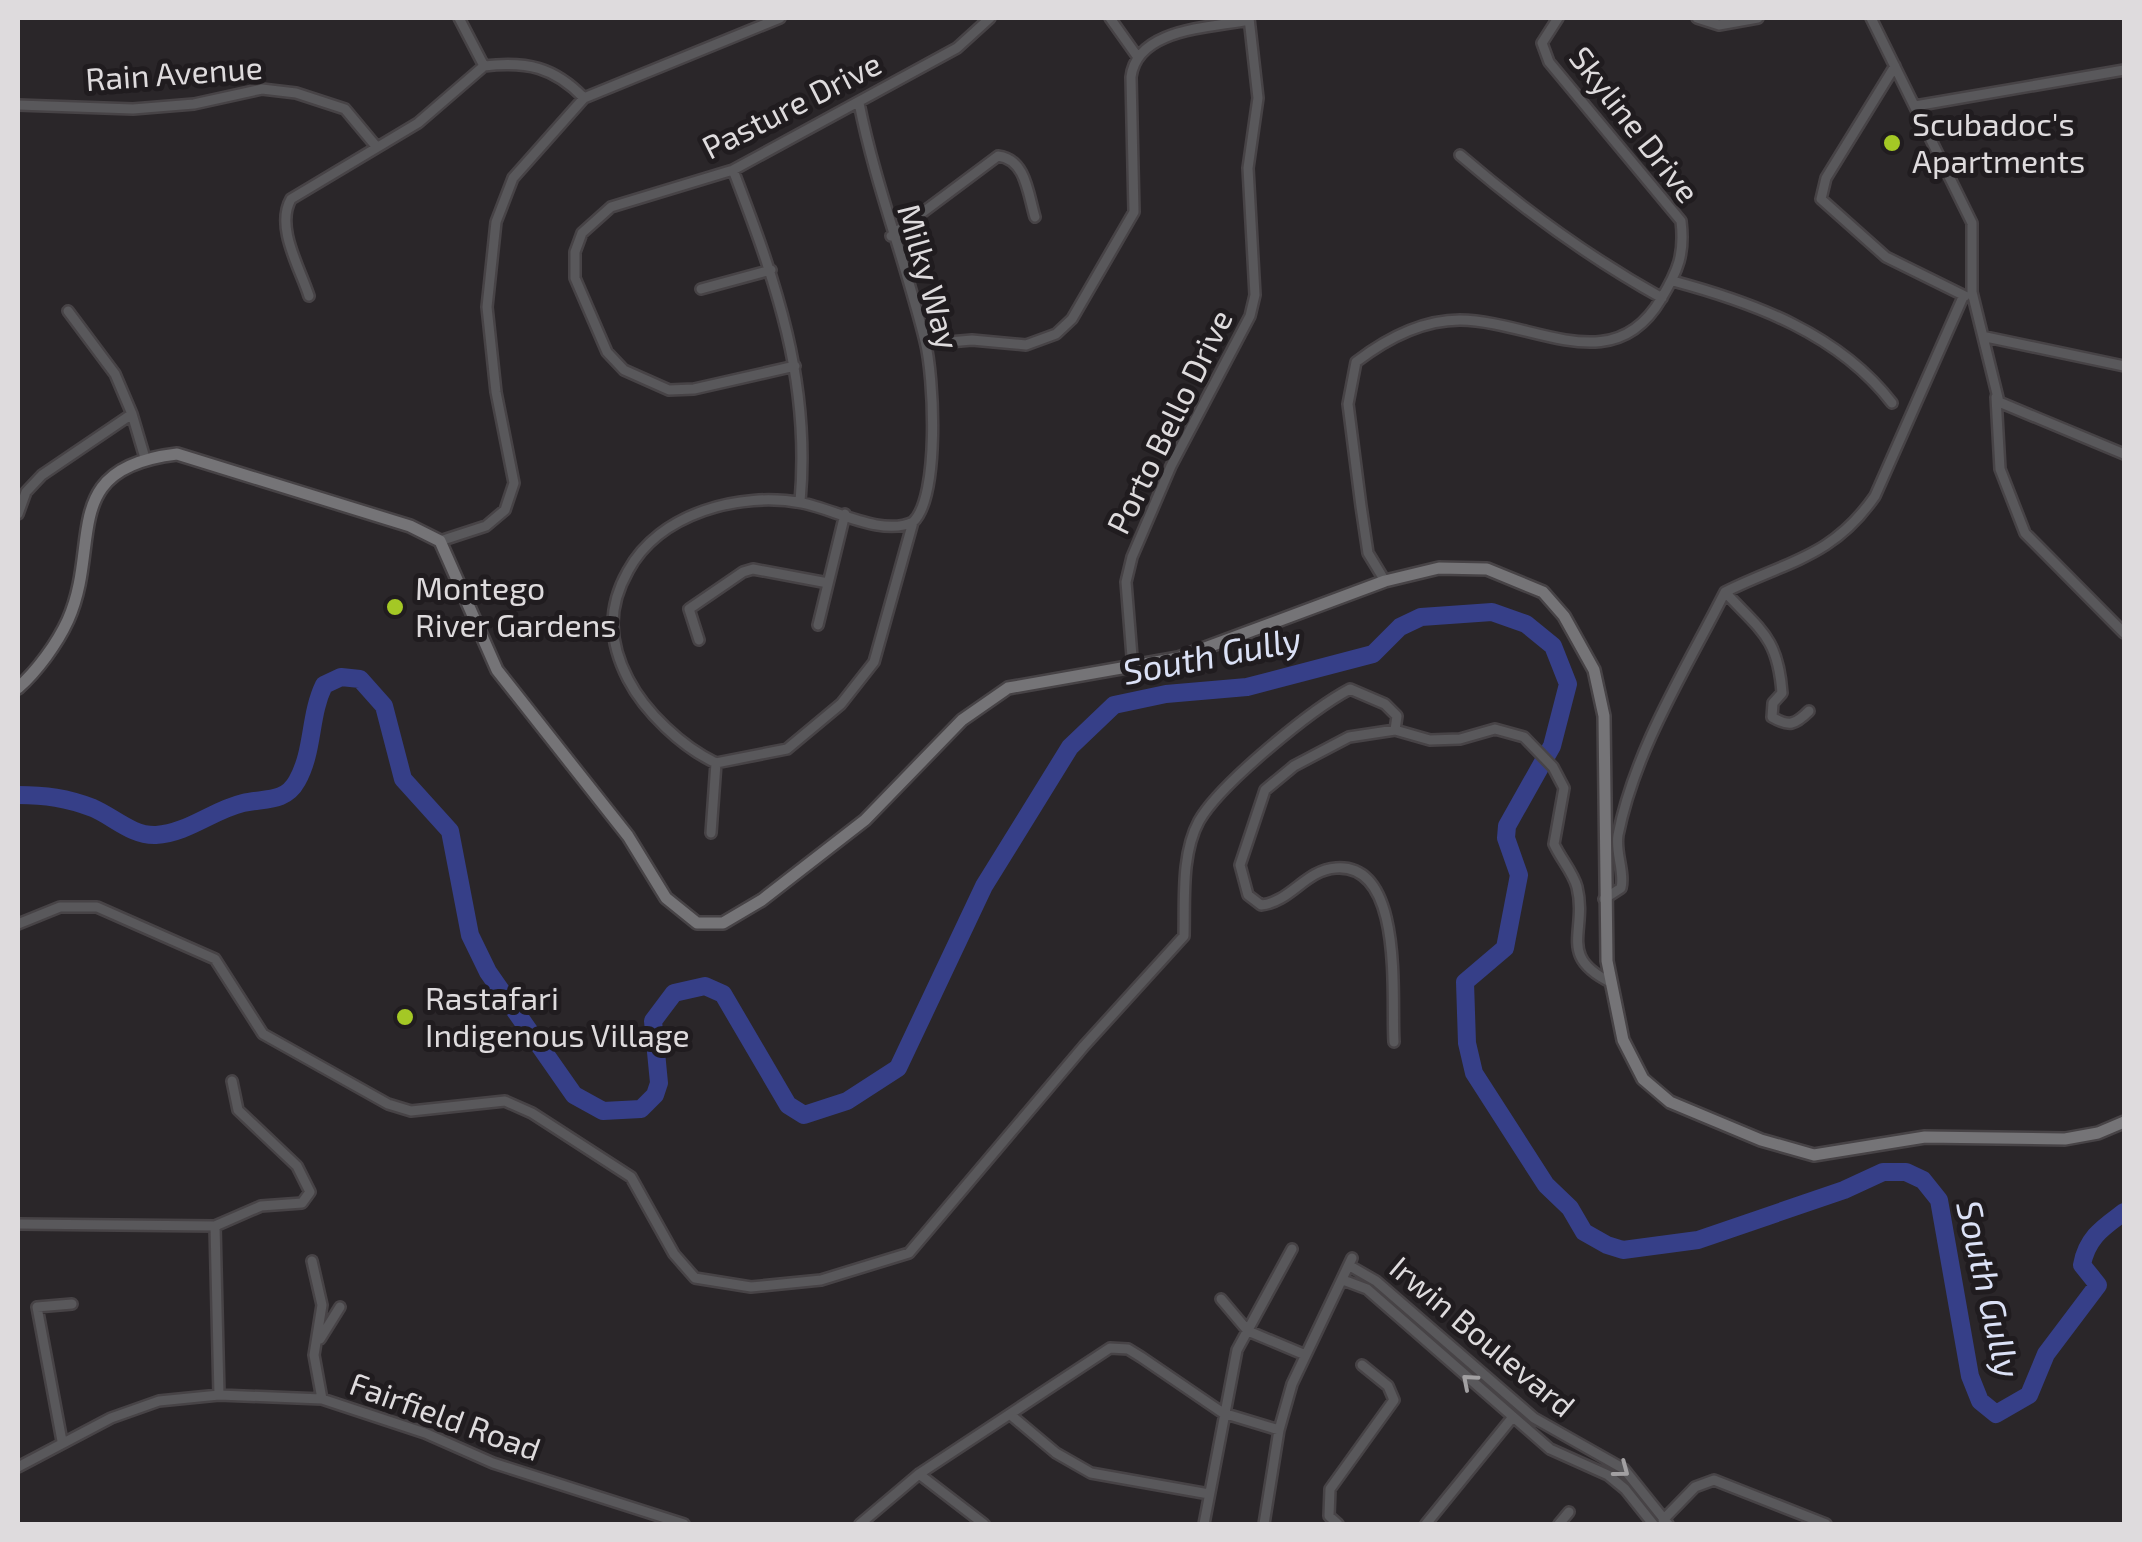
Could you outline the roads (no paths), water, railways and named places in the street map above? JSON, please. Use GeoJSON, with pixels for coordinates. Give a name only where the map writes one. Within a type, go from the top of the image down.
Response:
{"type":"FeatureCollection","features":[{"type":"Feature","properties":{"kind":"main road"},"geometry":{"type":"LineString","coordinates":[[18,688],[68,619],[89,506],[119,470],[145,458],[177,454],[410,526],[440,540],[498,670],[628,836],[666,898],[697,923],[723,923],[792,877],[865,820],[989,697],[1025,682],[1178,658],[1385,581],[1439,568],[1487,569],[1543,592],[1564,616],[1594,670],[1604,716],[1604,899],[1612,983],[1623,1040],[1643,1079],[1670,1102],[1796,1150],[1837,1154],[1925,1137],[2065,1139],[2098,1133],[2124,1122]]}},
{"type":"Feature","properties":{"kind":"street"},"geometry":{"type":"LineString","coordinates":[[459,18],[484,66]]}},
{"type":"Feature","properties":{"kind":"street"},"geometry":{"type":"LineString","coordinates":[[440,540],[486,526],[504,510],[510,498],[513,466],[496,392],[487,307],[496,222],[513,178],[584,98],[780,18]]}},
{"type":"Feature","properties":{"kind":"street","name":"Pasture Drive"},"geometry":{"type":"LineString","coordinates":[[796,366],[694,389],[669,390],[645,383],[624,370],[607,352],[575,278],[575,252],[595,218],[611,207],[733,170],[957,48],[990,18]]}},
{"type":"Feature","properties":{"kind":"street"},"geometry":{"type":"LineString","coordinates":[[1110,18],[1137,56]]}},
{"type":"Feature","properties":{"kind":"street","name":"Skyline Drive"},"geometry":{"type":"LineString","coordinates":[[1385,581],[1368,553],[1361,506],[1348,404],[1348,384],[1356,362],[1382,342],[1409,330],[1458,320],[1504,323],[1584,343],[1612,344],[1638,331],[1674,282],[1684,250],[1681,221],[1549,62],[1542,42],[1558,18]]}},
{"type":"Feature","properties":{"kind":"street"},"geometry":{"type":"LineString","coordinates":[[1697,18],[1719,25],[1758,18]]}},
{"type":"Feature","properties":{"kind":"street"},"geometry":{"type":"LineString","coordinates":[[1604,899],[1621,888],[1617,838],[1638,770],[1725,592],[1800,563],[1855,526],[1875,496],[1968,295],[1972,223],[1871,18]]}},
{"type":"Feature","properties":{"kind":"street"},"geometry":{"type":"LineString","coordinates":[[926,344],[972,340],[1026,344],[1056,334],[1072,319],[1134,212],[1131,77],[1137,56],[1153,42],[1249,19]]}},
{"type":"Feature","properties":{"kind":"street","name":"Porto Bello Drive"},"geometry":{"type":"LineString","coordinates":[[1133,668],[1126,582],[1132,556],[1171,466],[1250,316],[1256,295],[1248,168],[1258,98],[1249,19]]}},
{"type":"Feature","properties":{"kind":"street"},"geometry":{"type":"LineString","coordinates":[[309,296],[286,228],[285,209],[290,199],[418,123],[484,66],[542,66],[562,76],[584,98]]}},
{"type":"Feature","properties":{"kind":"street"},"geometry":{"type":"LineString","coordinates":[[1894,66],[1826,178],[1821,198],[1886,257],[1968,295],[1986,336],[1995,391],[2000,469],[2024,533],[2124,633]]}},
{"type":"Feature","properties":{"kind":"street"},"geometry":{"type":"LineString","coordinates":[[1915,106],[2124,70]]}},
{"type":"Feature","properties":{"kind":"street","name":"Rain Avenue"},"geometry":{"type":"LineString","coordinates":[[18,105],[133,109],[194,104],[262,89],[296,93],[346,109],[374,146]]}},
{"type":"Feature","properties":{"kind":"street","name":"Milky Way"},"geometry":{"type":"LineString","coordinates":[[716,764],[788,749],[841,704],[874,662],[914,522],[926,500],[932,438],[926,344],[891,236],[858,102]]}},
{"type":"Feature","properties":{"kind":"street"},"geometry":{"type":"LineString","coordinates":[[1460,155],[1527,213],[1590,258],[1662,298]]}},
{"type":"Feature","properties":{"kind":"street"},"geometry":{"type":"LineString","coordinates":[[891,236],[998,156],[1012,159],[1021,169],[1035,217]]}},
{"type":"Feature","properties":{"kind":"street"},"geometry":{"type":"LineString","coordinates":[[733,170],[771,270],[796,366],[805,449],[800,502]]}},
{"type":"Feature","properties":{"kind":"street"},"geometry":{"type":"LineString","coordinates":[[701,289],[771,270]]}},
{"type":"Feature","properties":{"kind":"street"},"geometry":{"type":"LineString","coordinates":[[1674,282],[1727,295],[1785,319],[1868,372],[1892,403]]}},
{"type":"Feature","properties":{"kind":"street"},"geometry":{"type":"LineString","coordinates":[[68,311],[115,374],[145,458]]}},
{"type":"Feature","properties":{"kind":"street"},"geometry":{"type":"LineString","coordinates":[[1986,336],[2124,366]]}},
{"type":"Feature","properties":{"kind":"street"},"geometry":{"type":"LineString","coordinates":[[1995,391],[2006,408],[2124,454]]}},
{"type":"Feature","properties":{"kind":"street"},"geometry":{"type":"LineString","coordinates":[[18,514],[26,492],[42,475],[132,414]]}},
{"type":"Feature","properties":{"kind":"street"},"geometry":{"type":"LineString","coordinates":[[711,833],[716,764],[662,723],[636,694],[618,660],[610,623],[615,596],[638,553],[657,534],[696,514],[743,499],[800,502],[888,526],[914,522]]}},
{"type":"Feature","properties":{"kind":"street"},"geometry":{"type":"LineString","coordinates":[[818,625],[845,514]]}},
{"type":"Feature","properties":{"kind":"street"},"geometry":{"type":"LineString","coordinates":[[698,640],[689,608],[742,572],[753,569],[828,583]]}},
{"type":"Feature","properties":{"kind":"street"},"geometry":{"type":"LineString","coordinates":[[1725,592],[1750,614],[1777,653],[1782,693],[1773,704],[1772,717],[1786,725],[1797,723],[1809,711]]}},
{"type":"Feature","properties":{"kind":"street"},"geometry":{"type":"LineString","coordinates":[[18,924],[60,908],[97,907],[215,958],[263,1034],[398,1109],[505,1101],[532,1114],[631,1177],[674,1254],[696,1278],[751,1287],[821,1280],[909,1253],[1084,1046],[1184,936],[1186,871],[1199,821],[1262,752],[1296,730],[1323,703],[1350,689],[1385,704],[1397,716],[1396,730]]}},
{"type":"Feature","properties":{"kind":"street"},"geometry":{"type":"LineString","coordinates":[[1394,1042],[1391,926],[1379,894],[1356,873],[1339,867],[1320,871],[1277,904],[1261,905],[1248,895],[1240,865],[1257,809],[1278,778],[1349,736],[1396,730],[1445,741],[1495,730],[1512,731],[1538,752],[1553,767],[1564,788],[1554,844],[1576,882],[1580,958],[1588,972],[1612,983]]}},
{"type":"Feature","properties":{"kind":"street"},"geometry":{"type":"LineString","coordinates":[[18,1224],[215,1226],[261,1206],[302,1203],[310,1192],[297,1166],[238,1110],[232,1081]]}},
{"type":"Feature","properties":{"kind":"street"},"geometry":{"type":"LineString","coordinates":[[215,1226],[219,1395]]}},
{"type":"Feature","properties":{"kind":"street"},"geometry":{"type":"LineString","coordinates":[[1204,1524],[1237,1350],[1292,1249]]}},
{"type":"Feature","properties":{"kind":"street"},"geometry":{"type":"LineString","coordinates":[[312,1261],[322,1306],[319,1342]]}},
{"type":"Feature","properties":{"kind":"street","name":"Irwin Boulevard"},"geometry":{"type":"LineString","coordinates":[[1351,1262],[1534,1418],[1631,1475],[1660,1523],[1625,1489],[1550,1449],[1367,1289],[1343,1280],[1351,1262]]}},
{"type":"Feature","properties":{"kind":"street"},"geometry":{"type":"LineString","coordinates":[[1264,1524],[1279,1430],[1303,1354],[1343,1280]]}},
{"type":"Feature","properties":{"kind":"street"},"geometry":{"type":"LineString","coordinates":[[1220,1299],[1248,1331],[1303,1354]]}},
{"type":"Feature","properties":{"kind":"street"},"geometry":{"type":"LineString","coordinates":[[62,1442],[37,1307],[72,1304]]}},
{"type":"Feature","properties":{"kind":"street"},"geometry":{"type":"LineString","coordinates":[[322,1399],[314,1355],[340,1307]]}},
{"type":"Feature","properties":{"kind":"street"},"geometry":{"type":"LineString","coordinates":[[1433,1350],[1441,1339]]}},
{"type":"Feature","properties":{"kind":"street"},"geometry":{"type":"LineString","coordinates":[[860,1524],[919,1474],[1110,1348],[1142,1357],[1223,1413],[1279,1430]]}},
{"type":"Feature","properties":{"kind":"street"},"geometry":{"type":"LineString","coordinates":[[1338,1524],[1329,1516],[1330,1489],[1394,1400],[1388,1386],[1362,1365]]}},
{"type":"Feature","properties":{"kind":"street","name":"Fairfield Road"},"geometry":{"type":"LineString","coordinates":[[18,1467],[133,1408],[219,1395],[322,1399],[425,1434],[493,1463],[684,1524]]}},
{"type":"Feature","properties":{"kind":"street"},"geometry":{"type":"LineString","coordinates":[[1012,1416],[1056,1453],[1091,1473],[1209,1494]]}},
{"type":"Feature","properties":{"kind":"street"},"geometry":{"type":"LineString","coordinates":[[1426,1524],[1512,1418]]}},
{"type":"Feature","properties":{"kind":"street"},"geometry":{"type":"LineString","coordinates":[[1526,1430],[1534,1418]]}},
{"type":"Feature","properties":{"kind":"street"},"geometry":{"type":"LineString","coordinates":[[1584,1464],[1590,1452]]}},
{"type":"Feature","properties":{"kind":"street"},"geometry":{"type":"LineString","coordinates":[[919,1474],[984,1524]]}},
{"type":"Feature","properties":{"kind":"street"},"geometry":{"type":"LineString","coordinates":[[1660,1523],[1695,1487],[1714,1480],[1826,1524]]}},
{"type":"Feature","properties":{"kind":"street"},"geometry":{"type":"LineString","coordinates":[[1559,1524],[1569,1512]]}},
{"type":"Feature","properties":{"kind":"waterway","name":"South Gully"},"geometry":{"type":"LineString","coordinates":[[18,795],[74,802],[131,829],[156,835],[179,830],[232,806],[280,796],[292,788],[302,770],[324,685],[341,677],[360,679],[384,706],[403,779],[450,831],[470,935],[488,972],[574,1095],[603,1111],[641,1109],[655,1095],[659,1083],[653,1021],[674,993],[705,986],[723,994],[788,1105],[804,1115],[847,1101],[898,1068],[984,886],[1070,747],[1114,705],[1166,694],[1247,687],[1373,654],[1400,627],[1421,617],[1492,612],[1526,624],[1553,646],[1568,684],[1552,746],[1507,826],[1506,838],[1519,875],[1505,948],[1465,982],[1467,1043],[1474,1073],[1546,1185],[1570,1208],[1584,1232],[1623,1250],[1698,1240],[1844,1190],[1883,1172],[1906,1172],[1923,1180],[1939,1200],[1970,1376],[1980,1401],[1996,1414],[2029,1395],[2046,1354],[2098,1285],[2082,1265],[2088,1247],[2097,1234],[2124,1212]]}},
{"type":"Feature","properties":{"kind":"place","name":"Scubadoc's Apartments"},"geometry":{"type":"Point","coordinates":[1892,143]}},
{"type":"Feature","properties":{"kind":"place","name":"Montego River Gardens"},"geometry":{"type":"Point","coordinates":[395,607]}},
{"type":"Feature","properties":{"kind":"place","name":"Rastafari Indigenous Village"},"geometry":{"type":"Point","coordinates":[405,1017]}}]}
